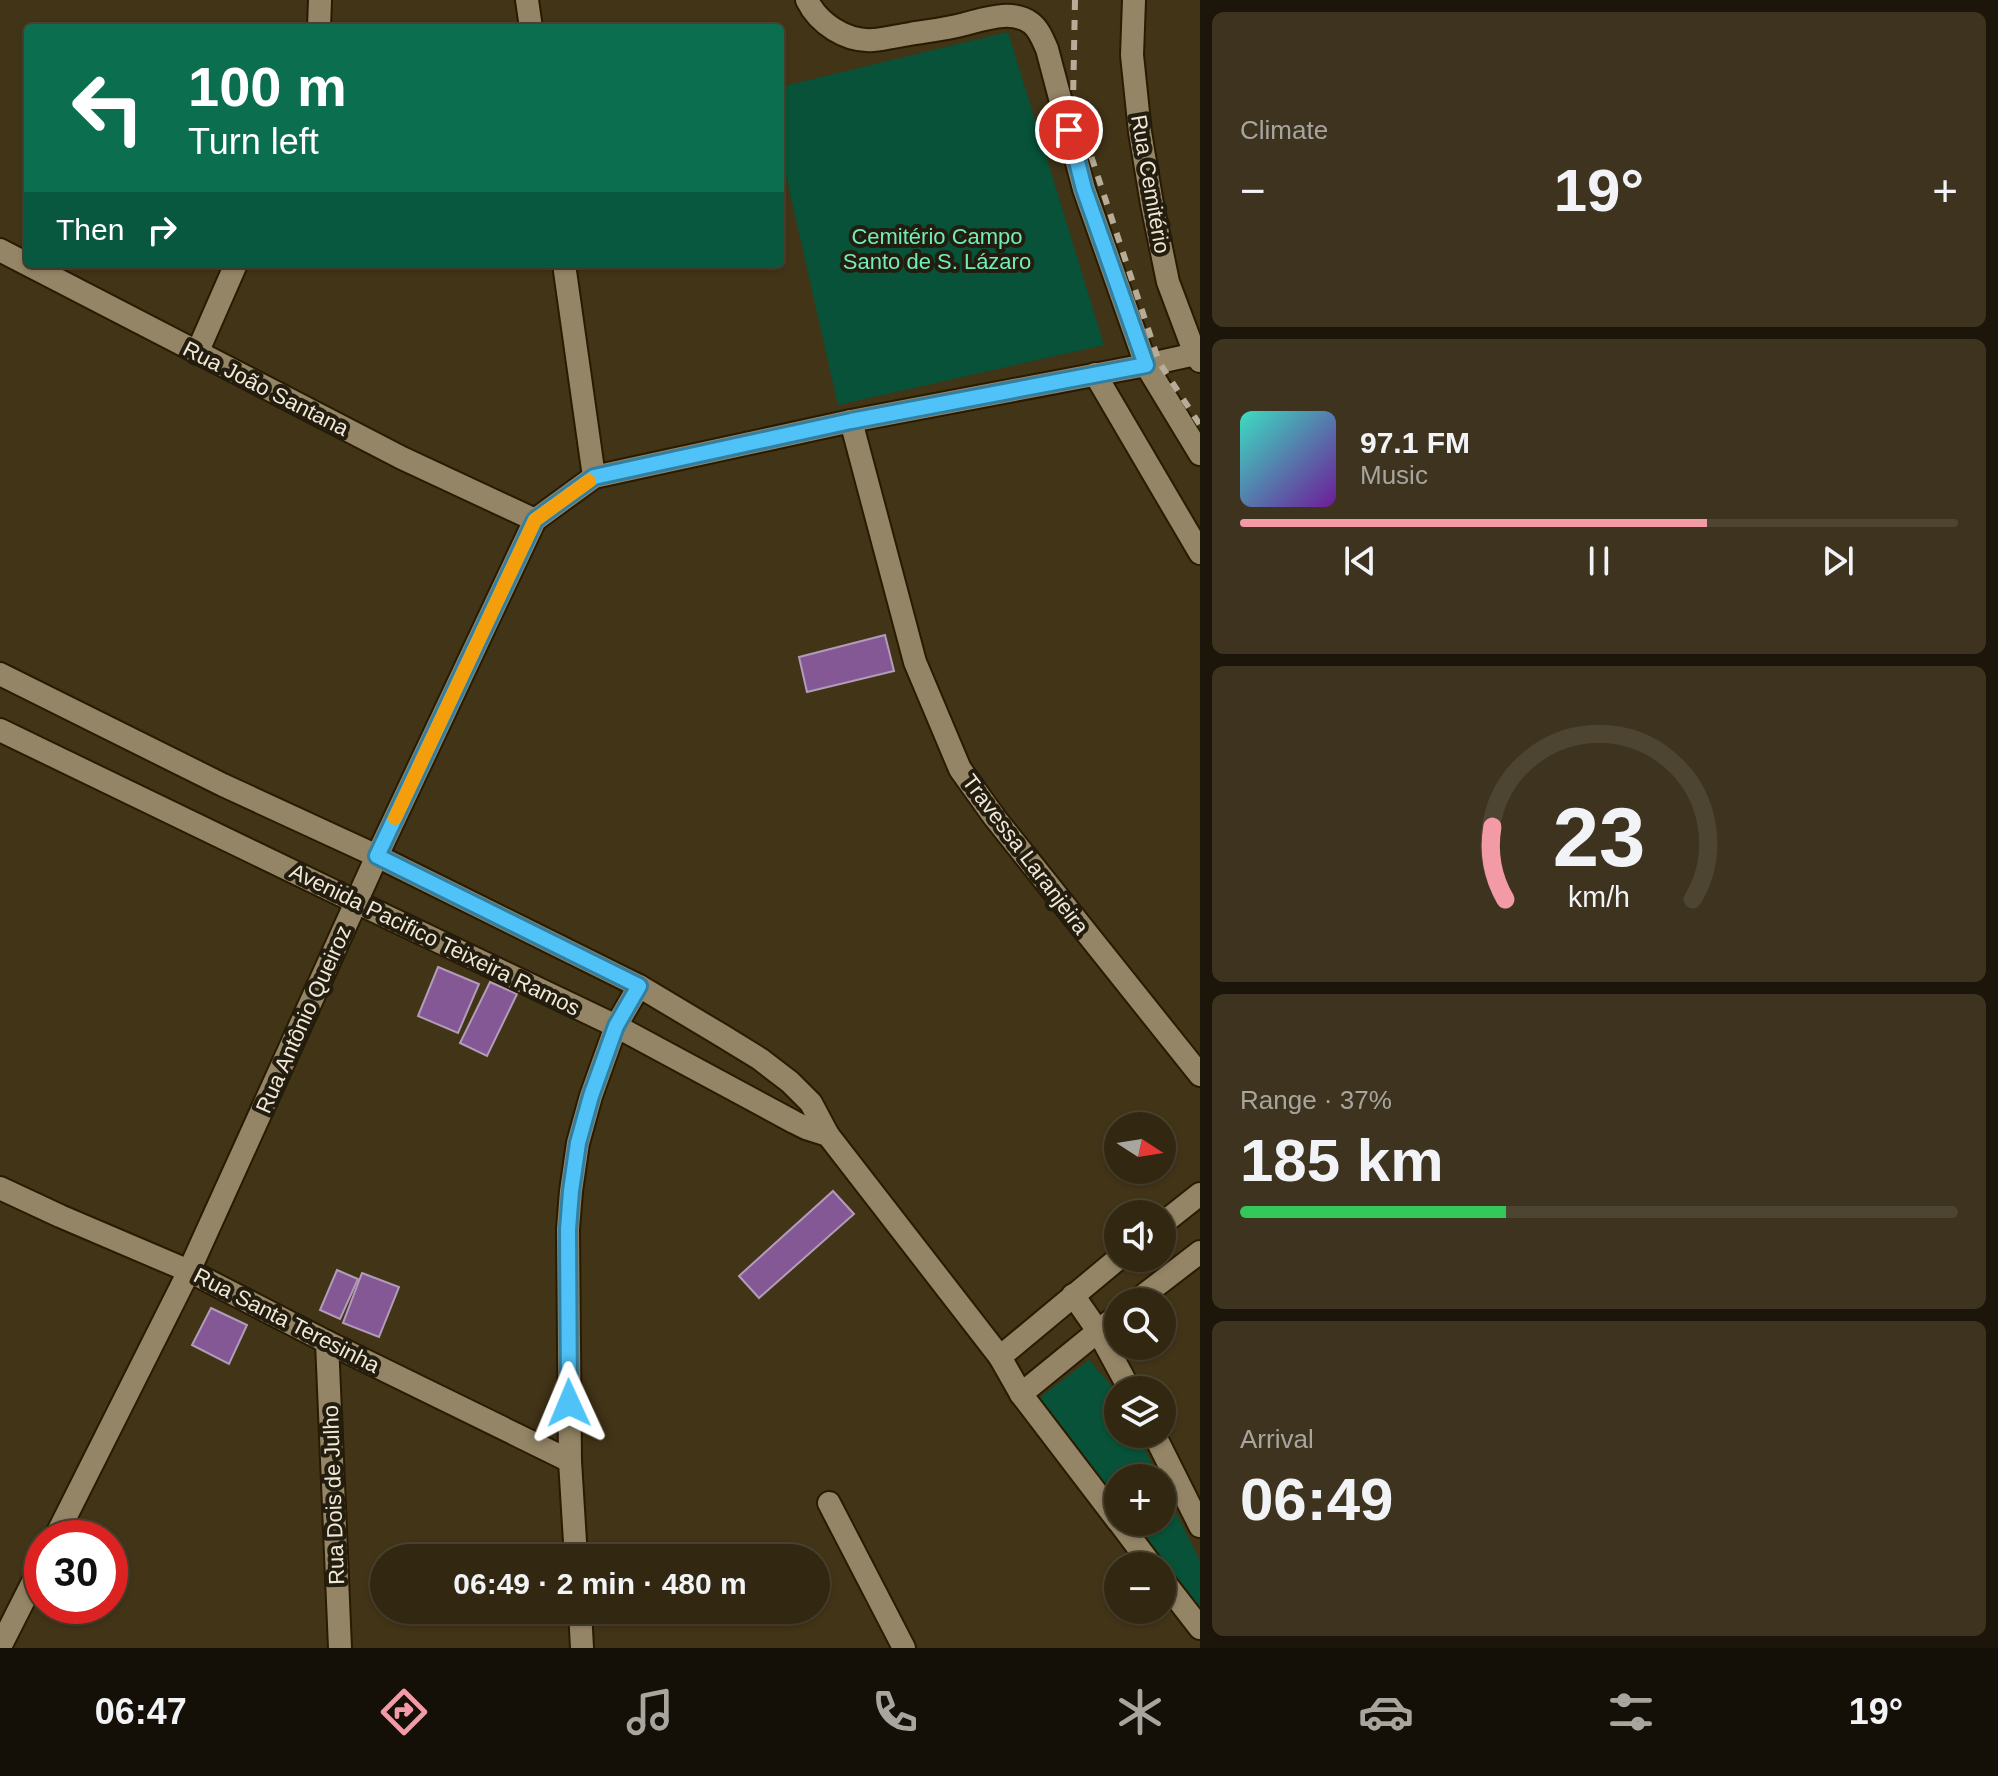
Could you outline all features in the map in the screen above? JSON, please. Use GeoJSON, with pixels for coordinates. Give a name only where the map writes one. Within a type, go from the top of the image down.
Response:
{"type":"FeatureCollection","features":[{"type":"Feature","properties":{"kind":"street"},"geometry":{"type":"LineString","coordinates":[[319,24],[320,0]]}},
{"type":"Feature","properties":{"kind":"street"},"geometry":{"type":"LineString","coordinates":[[527,0],[530,24]]}},
{"type":"Feature","properties":{"kind":"street"},"geometry":{"type":"LineString","coordinates":[[807,0],[822,21],[852,38],[870,41],[954,27],[1002,15],[1032,23],[1047,49],[1084,189],[1146,365],[1200,454]]}},
{"type":"Feature","properties":{"kind":"street","name":"Rua Cemitério"},"geometry":{"type":"LineString","coordinates":[[1134,0],[1132,55],[1152,204],[1168,282],[1198,356]]}},
{"type":"Feature","properties":{"kind":"street","name":"Rua João Santana"},"geometry":{"type":"LineString","coordinates":[[0,250],[24,263]]}},
{"type":"Feature","properties":{"kind":"street","name":"Rua João Santana"},"geometry":{"type":"LineString","coordinates":[[34,268],[402,458],[535,520]]}},
{"type":"Feature","properties":{"kind":"street"},"geometry":{"type":"LineString","coordinates":[[197,353],[234,268]]}},
{"type":"Feature","properties":{"kind":"street"},"geometry":{"type":"LineString","coordinates":[[565,268],[594,477],[851,421],[1198,356]]}},
{"type":"Feature","properties":{"kind":"street"},"geometry":{"type":"LineString","coordinates":[[1095,374],[1200,553]]}},
{"type":"Feature","properties":{"kind":"street","name":"Travessa Laranjeira"},"geometry":{"type":"LineString","coordinates":[[851,421],[915,662],[960,769],[995,818],[1200,1075]]}},
{"type":"Feature","properties":{"kind":"street","name":"Rua Antônio Queiroz"},"geometry":{"type":"LineString","coordinates":[[64,1520],[189,1271],[377,856],[535,520],[594,477]]}},
{"type":"Feature","properties":{"kind":"street"},"geometry":{"type":"LineString","coordinates":[[0,674],[639,986],[760,1059],[811,1103],[828,1135],[1000,1357],[1021,1394],[1104,1503]]}},
{"type":"Feature","properties":{"kind":"street","name":"Avenida Pacifico Teixeira Ramos"},"geometry":{"type":"LineString","coordinates":[[0,730],[616,1026],[794,1122],[828,1135]]}},
{"type":"Feature","properties":{"kind":"street"},"geometry":{"type":"LineString","coordinates":[[575,1544],[570,1461],[568,1229],[571,1191],[578,1143],[591,1096],[616,1026],[639,986]]}},
{"type":"Feature","properties":{"kind":"street","name":"Rua Santa Teresinha"},"geometry":{"type":"LineString","coordinates":[[0,1188],[189,1271],[570,1461]]}},
{"type":"Feature","properties":{"kind":"street"},"geometry":{"type":"LineString","coordinates":[[1176,1213],[1200,1194]]}},
{"type":"Feature","properties":{"kind":"street"},"geometry":{"type":"LineString","coordinates":[[1153,1288],[1200,1252]]}},
{"type":"Feature","properties":{"kind":"street"},"geometry":{"type":"LineString","coordinates":[[1000,1357],[1104,1270]]}},
{"type":"Feature","properties":{"kind":"street"},"geometry":{"type":"LineString","coordinates":[[1073,1295],[1098,1331],[1122,1376]]}},
{"type":"Feature","properties":{"kind":"street"},"geometry":{"type":"LineString","coordinates":[[1021,1394],[1104,1326]]}},
{"type":"Feature","properties":{"kind":"street","name":"Rua Dois de Julho"},"geometry":{"type":"LineString","coordinates":[[327,1342],[340,1648]]}},
{"type":"Feature","properties":{"kind":"street"},"geometry":{"type":"LineString","coordinates":[[1161,1448],[1200,1526]]}},
{"type":"Feature","properties":{"kind":"street"},"geometry":{"type":"LineString","coordinates":[[829,1503],[904,1648]]}},
{"type":"Feature","properties":{"kind":"street"},"geometry":{"type":"LineString","coordinates":[[1129,1536],[1141,1552]]}},
{"type":"Feature","properties":{"kind":"street"},"geometry":{"type":"LineString","coordinates":[[1176,1597],[1200,1628]]}},
{"type":"Feature","properties":{"kind":"street"},"geometry":{"type":"LineString","coordinates":[[0,1647],[24,1600]]}},
{"type":"Feature","properties":{"kind":"street"},"geometry":{"type":"LineString","coordinates":[[581,1624],[582,1648]]}},
{"type":"Feature","properties":{"kind":"green space","name":"Cemitério Campo Santo de S. Lázaro"},"geometry":{"type":"Polygon","coordinates":[[[1008,32],[1104,345],[838,405],[784,167],[784,86],[1008,32]]]}},
{"type":"Feature","properties":{"kind":"green space"},"geometry":{"type":"Polygon","coordinates":[[[1089,1360],[1104,1377],[1104,1448],[1144,1448],[1152,1464],[1104,1464],[1104,1483],[1039,1398],[1089,1360]]]}},
{"type":"Feature","properties":{"kind":"green space"},"geometry":{"type":"Polygon","coordinates":[[[1176,1513],[1200,1561],[1200,1609],[1176,1577],[1176,1552],[1157,1552],[1145,1536],[1176,1536],[1176,1513]]]}},
{"type":"Feature","properties":{"kind":"building"},"geometry":{"type":"Polygon","coordinates":[[[885,635],[894,671],[807,692],[799,657],[885,635]]]}},
{"type":"Feature","properties":{"kind":"building"},"geometry":{"type":"Polygon","coordinates":[[[438,967],[479,984],[458,1033],[418,1016],[438,967]]]}},
{"type":"Feature","properties":{"kind":"building"},"geometry":{"type":"Polygon","coordinates":[[[490,982],[517,994],[487,1056],[460,1043],[490,982]]]}},
{"type":"Feature","properties":{"kind":"building"},"geometry":{"type":"Polygon","coordinates":[[[833,1191],[854,1214],[759,1298],[739,1276],[833,1191]]]}},
{"type":"Feature","properties":{"kind":"building"},"geometry":{"type":"Polygon","coordinates":[[[337,1270],[358,1279],[340,1319],[320,1310],[337,1270]]]}},
{"type":"Feature","properties":{"kind":"building"},"geometry":{"type":"Polygon","coordinates":[[[362,1273],[399,1287],[379,1337],[343,1323],[362,1273]]]}},
{"type":"Feature","properties":{"kind":"building"},"geometry":{"type":"Polygon","coordinates":[[[211,1308],[247,1325],[229,1364],[192,1345],[211,1308]]]}},
{"type":"Feature","properties":{"kind":"railway"},"geometry":{"type":"LineString","coordinates":[[1075,0],[1073,101],[1159,362],[1200,425]]}},
{"type":"Feature","properties":{"kind":"slow traffic"},"geometry":{"type":"LineString","coordinates":[[395,818],[535,520],[589,481]]}},
{"type":"Feature","properties":{"kind":"route"},"geometry":{"type":"LineString","coordinates":[[569,1403],[568,1229],[578,1143],[616,1026],[639,986],[377,856],[535,520],[594,477],[851,421],[1146,365],[1084,189],[1069,130]]}}]}
